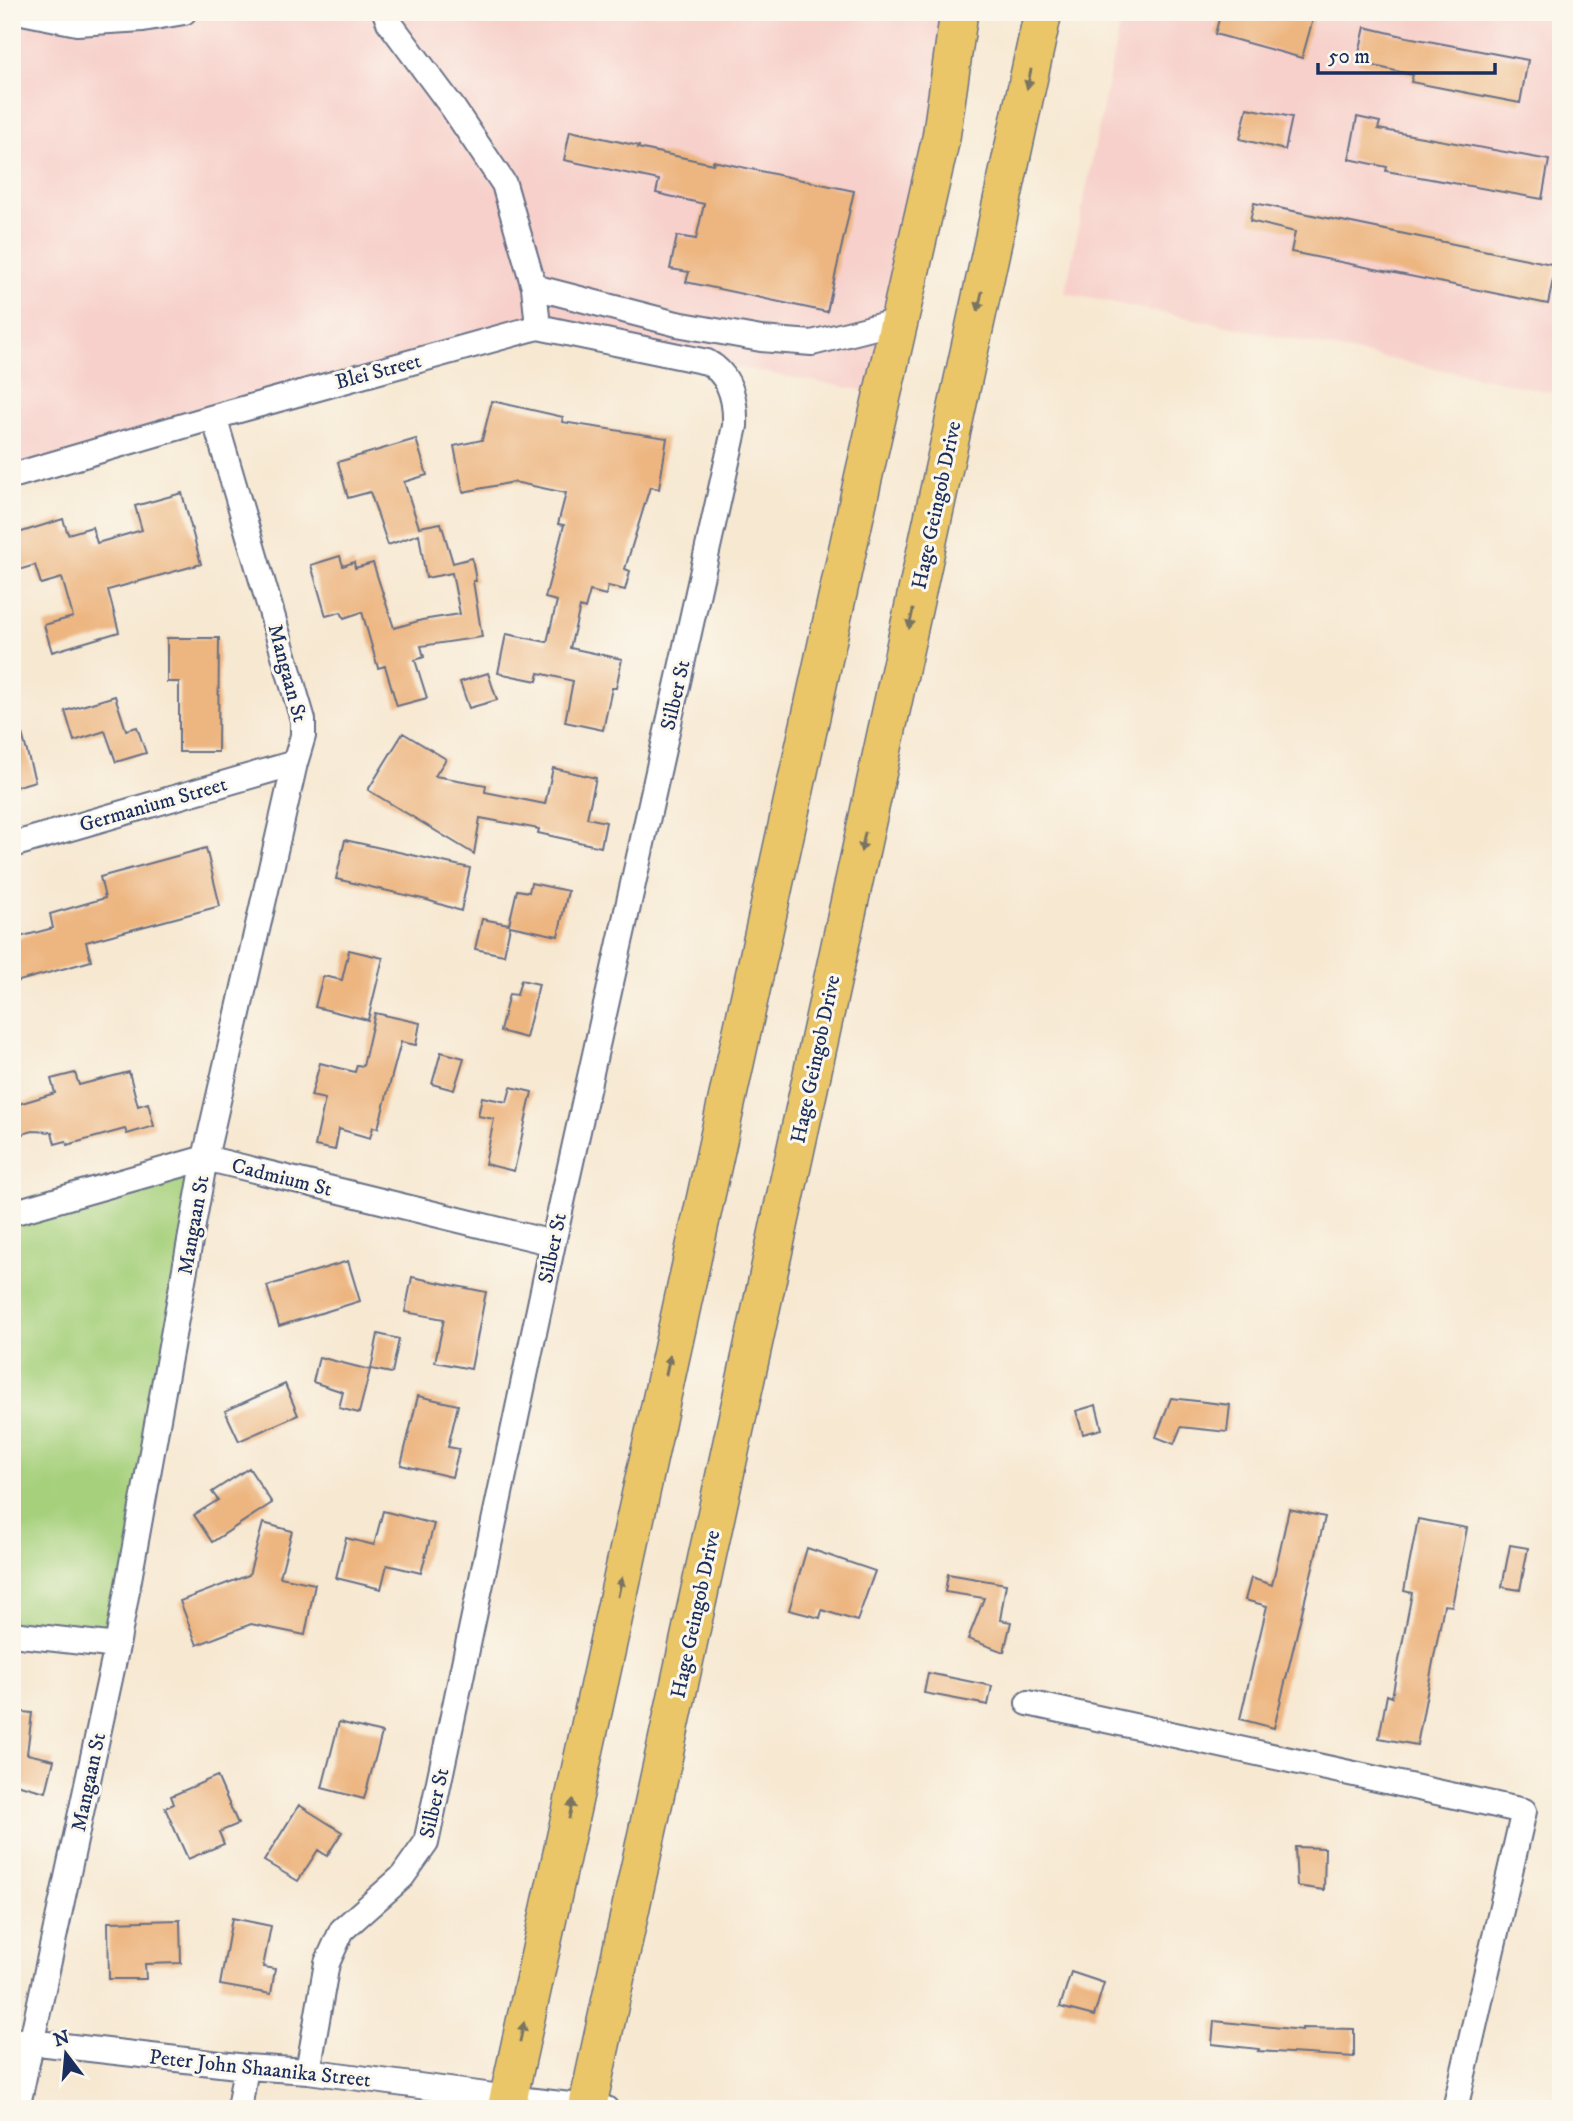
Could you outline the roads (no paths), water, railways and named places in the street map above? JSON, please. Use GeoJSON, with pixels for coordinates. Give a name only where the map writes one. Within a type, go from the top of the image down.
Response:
{"type":"FeatureCollection","features":[{"type":"Feature","properties":{"kind":"highway"},"geometry":{"type":"LineString","coordinates":[[507,2104],[941,138],[959,12]]}},
{"type":"Feature","properties":{"kind":"highway","name":"Hage Geingob Drive"},"geometry":{"type":"LineString","coordinates":[[594,2108],[1043,12]]}},
{"type":"Feature","properties":{"kind":"street"},"geometry":{"type":"LineString","coordinates":[[22,12],[77,23],[143,19],[184,12]]}},
{"type":"Feature","properties":{"kind":"street"},"geometry":{"type":"LineString","coordinates":[[385,12],[389,22],[453,108],[504,184],[534,287],[538,327]]}},
{"type":"Feature","properties":{"kind":"street"},"geometry":{"type":"LineString","coordinates":[[534,287],[677,324],[761,339],[812,343],[899,321]]}},
{"type":"Feature","properties":{"kind":"street","name":"Blei Street"},"geometry":{"type":"LineString","coordinates":[[12,476],[214,416],[538,327],[707,362],[724,378],[732,394]]}},
{"type":"Feature","properties":{"kind":"street","name":"Silber St"},"geometry":{"type":"LineString","coordinates":[[308,2071],[327,1963],[342,1930],[402,1877],[426,1843],[553,1243],[735,426],[736,410],[732,394]]}},
{"type":"Feature","properties":{"kind":"street","name":"Mangaan St"},"geometry":{"type":"LineString","coordinates":[[17,2109],[22,2041],[117,1646],[205,1158],[303,736],[303,720],[214,416]]}},
{"type":"Feature","properties":{"kind":"street","name":"Germanium Street"},"geometry":{"type":"LineString","coordinates":[[12,845],[295,763]]}},
{"type":"Feature","properties":{"kind":"street","name":"Cadmium St"},"geometry":{"type":"LineString","coordinates":[[12,1213],[205,1158],[553,1243]]}},
{"type":"Feature","properties":{"kind":"street"},"geometry":{"type":"LineString","coordinates":[[12,1634],[117,1646]]}},
{"type":"Feature","properties":{"kind":"street"},"geometry":{"type":"LineString","coordinates":[[1028,1703],[1524,1811],[1455,2109]]}},
{"type":"Feature","properties":{"kind":"street","name":"Peter John Shaanika Street"},"geometry":{"type":"LineString","coordinates":[[22,2041],[246,2067],[308,2071],[507,2104],[594,2108]]}},
{"type":"Feature","properties":{"kind":"street"},"geometry":{"type":"LineString","coordinates":[[239,2109],[246,2067]]}}]}
